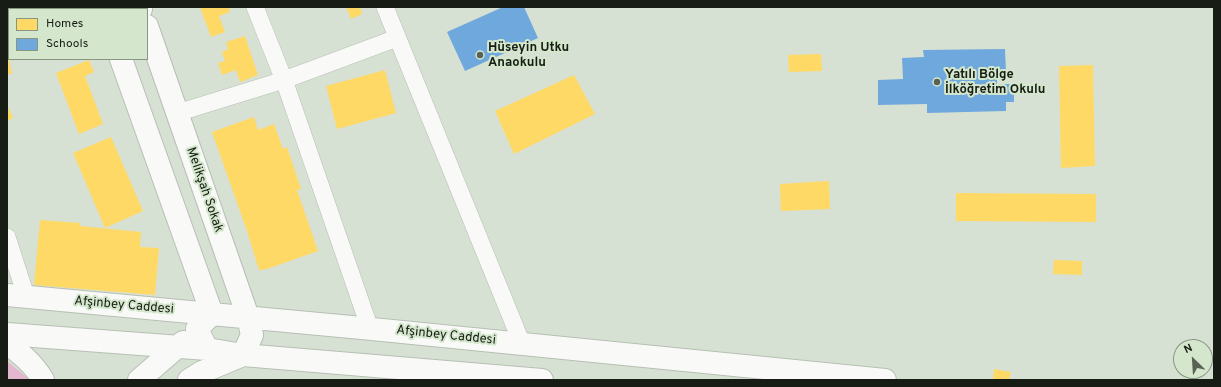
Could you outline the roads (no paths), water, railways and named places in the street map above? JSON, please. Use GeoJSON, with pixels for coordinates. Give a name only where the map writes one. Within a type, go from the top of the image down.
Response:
{"type":"FeatureCollection","features":[{"type":"Feature","properties":{"kind":"main road","name":"Melikşah Sokak"},"geometry":{"type":"LineString","coordinates":[[148,29],[248,317],[252,335],[243,355]]}},
{"type":"Feature","properties":{"kind":"main road"},"geometry":{"type":"LineString","coordinates":[[121,60],[204,322],[207,349]]}},
{"type":"Feature","properties":{"kind":"main road","name":"Afşinbey Caddesi"},"geometry":{"type":"LineString","coordinates":[[17,296],[204,322],[248,317],[885,380]]}},
{"type":"Feature","properties":{"kind":"main road"},"geometry":{"type":"LineString","coordinates":[[139,380],[204,322]]}},
{"type":"Feature","properties":{"kind":"main road"},"geometry":{"type":"LineString","coordinates":[[7,334],[207,349],[243,355],[542,380]]}},
{"type":"Feature","properties":{"kind":"main road"},"geometry":{"type":"LineString","coordinates":[[7,343],[38,371],[43,380]]}},
{"type":"Feature","properties":{"kind":"main road"},"geometry":{"type":"LineString","coordinates":[[189,380],[200,373],[243,355]]}},
{"type":"Feature","properties":{"kind":"street"},"geometry":{"type":"LineString","coordinates":[[255,7],[284,80],[370,328]]}},
{"type":"Feature","properties":{"kind":"street"},"geometry":{"type":"LineString","coordinates":[[385,7],[522,344]]}},
{"type":"Feature","properties":{"kind":"street"},"geometry":{"type":"LineString","coordinates":[[177,113],[284,80],[397,38]]}},
{"type":"Feature","properties":{"kind":"street"},"geometry":{"type":"LineString","coordinates":[[7,237],[17,296]]}},
{"type":"Feature","properties":{"kind":"place","name":"Hüseyin Utku Anaokulu"},"geometry":{"type":"Point","coordinates":[480,55]}},
{"type":"Feature","properties":{"kind":"place","name":"Yatılı Bölge İlköğretim Okulu"},"geometry":{"type":"Point","coordinates":[937,82]}}]}
